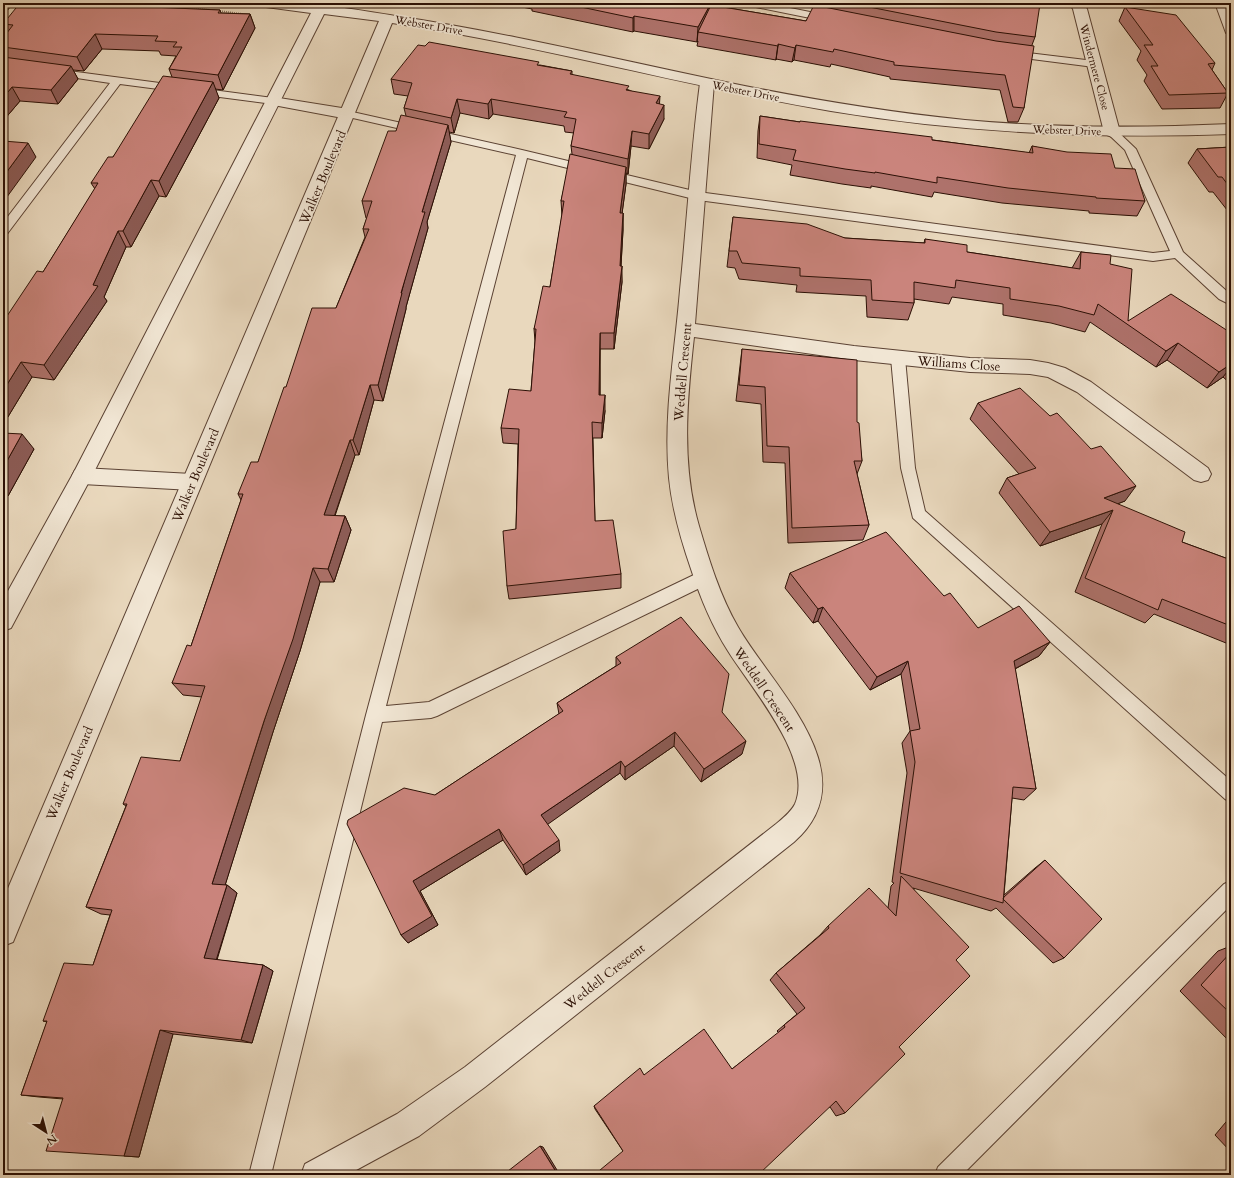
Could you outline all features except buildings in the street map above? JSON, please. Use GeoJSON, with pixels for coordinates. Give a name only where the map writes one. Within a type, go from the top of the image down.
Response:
{"type":"FeatureCollection","features":[{"type":"Feature","properties":{"kind":"street"},"geometry":{"type":"LineString","coordinates":[[3,6],[6,3]]}},
{"type":"Feature","properties":{"kind":"street","name":"Webster Drive"},"geometry":{"type":"LineString","coordinates":[[266,3],[387,18],[488,35],[707,83],[882,115],[1024,129],[1112,132],[1164,132],[1231,129]]}},
{"type":"Feature","properties":{"kind":"street","name":"Windermere Close"},"geometry":{"type":"LineString","coordinates":[[1076,3],[1080,9],[1112,132]]}},
{"type":"Feature","properties":{"kind":"street"},"geometry":{"type":"LineString","coordinates":[[3,622],[82,476],[320,9]]}},
{"type":"Feature","properties":{"kind":"street","name":"Walker Boulevard"},"geometry":{"type":"LineString","coordinates":[[3,932],[348,114],[387,18]]}},
{"type":"Feature","properties":{"kind":"street","name":"Weddell Crescent"},"geometry":{"type":"LineString","coordinates":[[316,1175],[408,1125],[475,1077],[785,833],[797,822],[806,808],[810,792],[810,776],[805,754],[792,726],[734,642],[704,578],[692,542],[682,498],[677,453],[678,396],[698,196],[707,83]]}},
{"type":"Feature","properties":{"kind":"street"},"geometry":{"type":"LineString","coordinates":[[273,101],[348,114]]}},
{"type":"Feature","properties":{"kind":"street","name":"Williams Close"},"geometry":{"type":"LineString","coordinates":[[685,329],[854,353],[970,365],[1030,367],[1058,373],[1084,387],[1104,401],[1201,474]]}},
{"type":"Feature","properties":{"kind":"street"},"geometry":{"type":"LineString","coordinates":[[82,476],[192,482]]}},
{"type":"Feature","properties":{"kind":"lane"},"geometry":{"type":"LineString","coordinates":[[751,3],[844,22]]}},
{"type":"Feature","properties":{"kind":"lane"},"geometry":{"type":"LineString","coordinates":[[1220,3],[1231,33]]}},
{"type":"Feature","properties":{"kind":"lane"},"geometry":{"type":"LineString","coordinates":[[998,52],[1094,64]]}},
{"type":"Feature","properties":{"kind":"lane"},"geometry":{"type":"LineString","coordinates":[[41,70],[273,101]]}},
{"type":"Feature","properties":{"kind":"lane"},"geometry":{"type":"LineString","coordinates":[[3,231],[117,81]]}},
{"type":"Feature","properties":{"kind":"lane"},"geometry":{"type":"LineString","coordinates":[[348,114],[522,153],[698,196],[1153,257],[1178,254]]}},
{"type":"Feature","properties":{"kind":"lane"},"geometry":{"type":"LineString","coordinates":[[1112,132],[1130,149],[1178,254],[1231,301]]}},
{"type":"Feature","properties":{"kind":"lane"},"geometry":{"type":"LineString","coordinates":[[260,1175],[375,715],[522,153]]}},
{"type":"Feature","properties":{"kind":"lane"},"geometry":{"type":"LineString","coordinates":[[898,358],[908,468],[918,514],[1231,793]]}},
{"type":"Feature","properties":{"kind":"lane"},"geometry":{"type":"LineString","coordinates":[[375,715],[431,710],[704,578]]}},
{"type":"Feature","properties":{"kind":"lane"},"geometry":{"type":"LineString","coordinates":[[946,1175],[1231,891]]}},
{"type":"Feature","properties":{"kind":"path"},"geometry":{"type":"LineString","coordinates":[[157,3],[244,14]]}}]}
